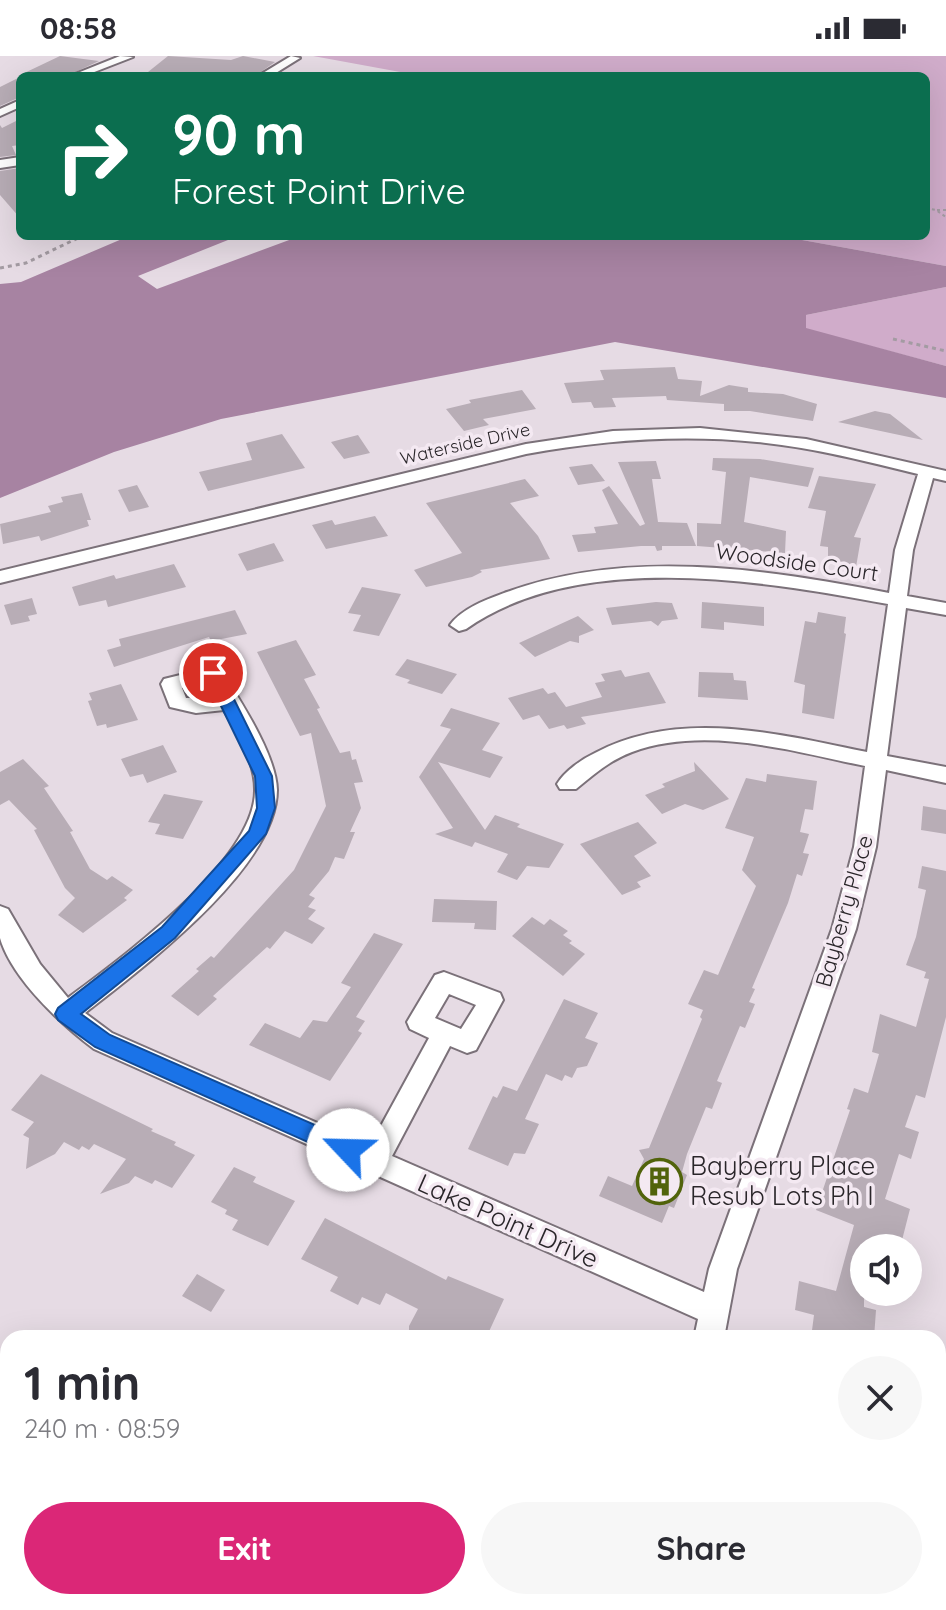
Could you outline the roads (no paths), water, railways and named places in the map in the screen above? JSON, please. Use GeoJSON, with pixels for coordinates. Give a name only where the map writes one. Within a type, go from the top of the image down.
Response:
{"type":"FeatureCollection","features":[{"type":"Feature","properties":{"kind":"street"},"geometry":{"type":"LineString","coordinates":[[86,72],[128,57]]}},
{"type":"Feature","properties":{"kind":"street"},"geometry":{"type":"LineString","coordinates":[[270,72],[295,58]]}},
{"type":"Feature","properties":{"kind":"street","name":"Waterside Drive"},"geometry":{"type":"LineString","coordinates":[[0,577],[526,449],[602,436],[687,432],[752,436],[804,444],[936,474]]}},
{"type":"Feature","properties":{"kind":"street","name":"Bayberry Place"},"geometry":{"type":"LineString","coordinates":[[710,1330],[723,1269],[747,1196],[844,929],[865,847],[904,550],[936,474]]}},
{"type":"Feature","properties":{"kind":"street","name":"Woodside Court"},"geometry":{"type":"LineString","coordinates":[[459,625],[490,605],[536,589],[576,581],[653,573],[730,574],[946,609]]}},
{"type":"Feature","properties":{"kind":"street"},"geometry":{"type":"LineString","coordinates":[[66,1014],[169,932],[257,834],[266,808],[267,792],[258,764],[228,702]]}},
{"type":"Feature","properties":{"kind":"street"},"geometry":{"type":"LineString","coordinates":[[568,784],[594,760],[617,749],[669,735],[697,733],[735,734],[946,775]]}},
{"type":"Feature","properties":{"kind":"street","name":"Lake Point Drive"},"geometry":{"type":"LineString","coordinates":[[0,915],[44,993],[66,1014],[103,1041],[714,1311]]}},
{"type":"Feature","properties":{"kind":"street"},"geometry":{"type":"LineString","coordinates":[[375,1162],[444,1033]]}},
{"type":"Feature","properties":{"kind":"place","name":"Bayberry Place Resub Lots Ph I"},"geometry":{"type":"Point","coordinates":[659,1181]}}]}
